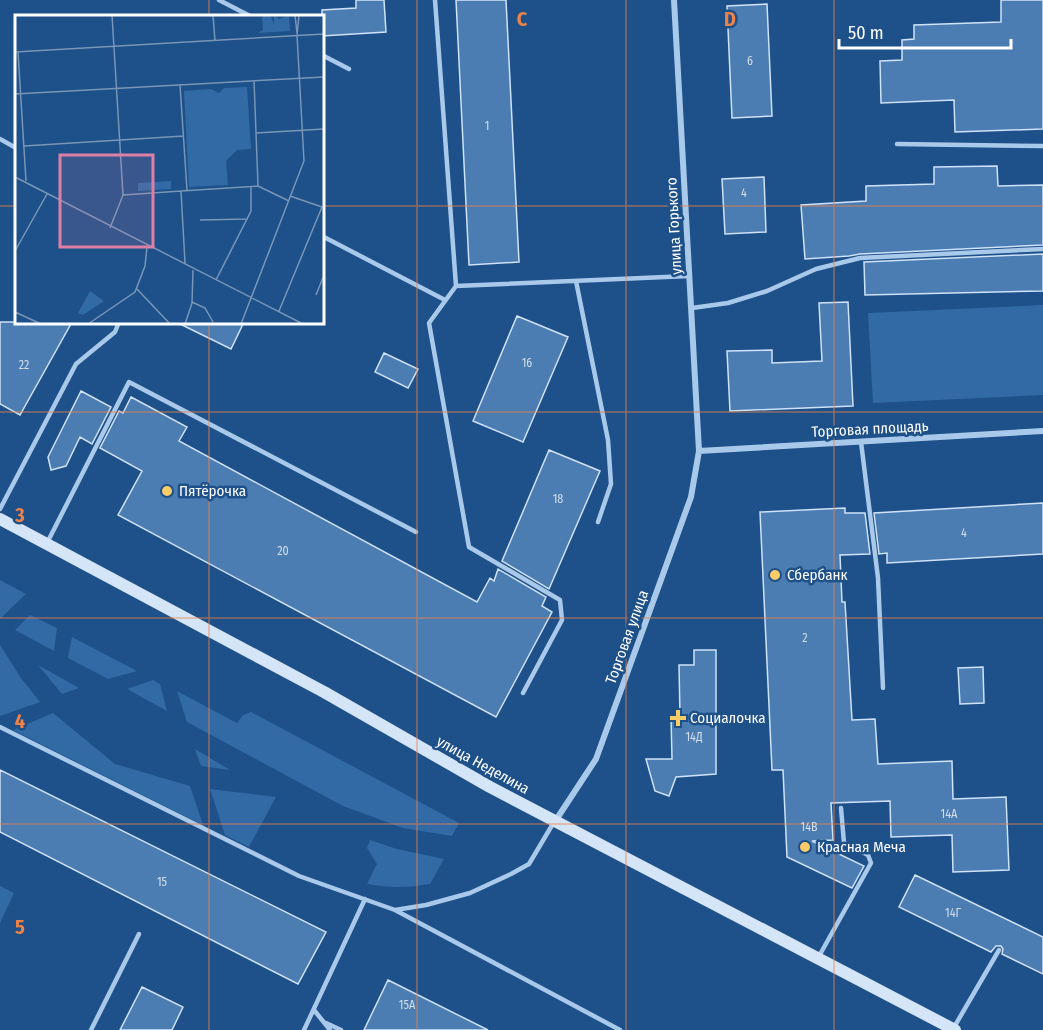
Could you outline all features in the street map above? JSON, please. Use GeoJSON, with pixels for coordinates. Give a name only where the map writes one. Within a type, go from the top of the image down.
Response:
{"type":"FeatureCollection","features":[{"type":"Feature","properties":{"kind":"main road","name":"улица Неделина"},"geometry":{"type":"LineString","coordinates":[[0,519],[324,692],[490,787],[954,1029]]}},
{"type":"Feature","properties":{"kind":"street","name":"улица Горького"},"geometry":{"type":"LineString","coordinates":[[674,0],[699,452]]}},
{"type":"Feature","properties":{"kind":"street","name":"Торговая площадь"},"geometry":{"type":"LineString","coordinates":[[699,452],[1043,431]]}},
{"type":"Feature","properties":{"kind":"street","name":"Торговая улица"},"geometry":{"type":"LineString","coordinates":[[556,820],[596,759],[691,497],[699,452]]}},
{"type":"Feature","properties":{"kind":"lane"},"geometry":{"type":"LineString","coordinates":[[219,0],[248,15]]}},
{"type":"Feature","properties":{"kind":"lane"},"geometry":{"type":"LineString","coordinates":[[435,0],[456,286],[429,323],[469,546],[560,600],[562,620],[524,693]]}},
{"type":"Feature","properties":{"kind":"lane"},"geometry":{"type":"LineString","coordinates":[[324,56],[349,69]]}},
{"type":"Feature","properties":{"kind":"lane"},"geometry":{"type":"LineString","coordinates":[[0,139],[15,147]]}},
{"type":"Feature","properties":{"kind":"lane"},"geometry":{"type":"LineString","coordinates":[[897,144],[1043,146]]}},
{"type":"Feature","properties":{"kind":"lane"},"geometry":{"type":"LineString","coordinates":[[324,237],[446,300]]}},
{"type":"Feature","properties":{"kind":"lane"},"geometry":{"type":"LineString","coordinates":[[692,308],[728,303],[757,294],[816,269],[860,258],[1043,249]]}},
{"type":"Feature","properties":{"kind":"lane"},"geometry":{"type":"LineString","coordinates":[[456,286],[689,276]]}},
{"type":"Feature","properties":{"kind":"lane"},"geometry":{"type":"LineString","coordinates":[[576,281],[608,440],[611,484],[598,522]]}},
{"type":"Feature","properties":{"kind":"lane"},"geometry":{"type":"LineString","coordinates":[[0,509],[76,364],[116,332],[118,324]]}},
{"type":"Feature","properties":{"kind":"lane"},"geometry":{"type":"LineString","coordinates":[[47,543],[129,382],[416,532]]}},
{"type":"Feature","properties":{"kind":"lane"},"geometry":{"type":"LineString","coordinates":[[861,442],[878,578],[884,688]]}},
{"type":"Feature","properties":{"kind":"lane"},"geometry":{"type":"LineString","coordinates":[[0,727],[299,876],[395,910],[620,1030]]}},
{"type":"Feature","properties":{"kind":"lane"},"geometry":{"type":"LineString","coordinates":[[818,958],[872,863],[868,855],[844,843],[841,808]]}},
{"type":"Feature","properties":{"kind":"lane"},"geometry":{"type":"LineString","coordinates":[[395,910],[426,905],[470,893],[529,864],[556,820]]}},
{"type":"Feature","properties":{"kind":"lane"},"geometry":{"type":"LineString","coordinates":[[304,1030],[365,899]]}},
{"type":"Feature","properties":{"kind":"lane"},"geometry":{"type":"LineString","coordinates":[[91,1030],[139,934]]}},
{"type":"Feature","properties":{"kind":"lane"},"geometry":{"type":"LineString","coordinates":[[954,1029],[999,950]]}},
{"type":"Feature","properties":{"kind":"lane"},"geometry":{"type":"LineString","coordinates":[[314,1010],[330,1030]]}},
{"type":"Feature","properties":{"kind":"lane"},"geometry":{"type":"LineString","coordinates":[[324,1022],[340,1030]]}},
{"type":"Feature","properties":{"kind":"shaded area"},"geometry":{"type":"Polygon","coordinates":[[[1043,305],[1043,395],[873,403],[868,313],[1043,305]]]}},
{"type":"Feature","properties":{"kind":"shaded area"},"geometry":{"type":"Polygon","coordinates":[[[0,580],[26,594],[0,619],[0,580]]]}},
{"type":"Feature","properties":{"kind":"shaded area"},"geometry":{"type":"Polygon","coordinates":[[[30,615],[57,628],[54,651],[15,630],[30,615]]]}},
{"type":"Feature","properties":{"kind":"shaded area"},"geometry":{"type":"Polygon","coordinates":[[[72,637],[137,671],[108,679],[68,658],[72,637]]]}},
{"type":"Feature","properties":{"kind":"shaded area"},"geometry":{"type":"Polygon","coordinates":[[[0,645],[40,702],[0,716],[0,645]]]}},
{"type":"Feature","properties":{"kind":"shaded area"},"geometry":{"type":"Polygon","coordinates":[[[38,665],[79,688],[62,694],[38,665]]]}},
{"type":"Feature","properties":{"kind":"shaded area"},"geometry":{"type":"Polygon","coordinates":[[[153,680],[160,684],[167,711],[127,689],[153,680]]]}},
{"type":"Feature","properties":{"kind":"shaded area"},"geometry":{"type":"Polygon","coordinates":[[[177,691],[237,723],[243,715],[251,712],[459,823],[452,836],[403,828],[343,806],[187,722],[177,691]]]}},
{"type":"Feature","properties":{"kind":"shaded area"},"geometry":{"type":"Polygon","coordinates":[[[53,713],[115,764],[190,786],[203,825],[13,730],[53,713]]]}},
{"type":"Feature","properties":{"kind":"shaded area"},"geometry":{"type":"Polygon","coordinates":[[[195,749],[230,770],[201,766],[195,749]]]}},
{"type":"Feature","properties":{"kind":"shaded area"},"geometry":{"type":"Polygon","coordinates":[[[210,789],[276,797],[249,847],[225,835],[210,789]]]}},
{"type":"Feature","properties":{"kind":"shaded area"},"geometry":{"type":"Polygon","coordinates":[[[370,840],[397,849],[444,859],[430,884],[398,887],[367,884],[377,864],[367,848],[370,840]]]}},
{"type":"Feature","properties":{"kind":"shaded area"},"geometry":{"type":"Polygon","coordinates":[[[0,886],[14,893],[0,923],[0,886]]]}},
{"type":"Feature","properties":{"kind":"building"},"geometry":{"type":"Polygon","coordinates":[[[356,0],[384,0],[386,32],[324,36],[322,10],[356,8],[356,0]]]}},
{"type":"Feature","properties":{"kind":"building"},"geometry":{"type":"Polygon","coordinates":[[[456,0],[506,0],[519,262],[469,265],[456,0]]]}},
{"type":"Feature","properties":{"kind":"building"},"geometry":{"type":"Polygon","coordinates":[[[1001,0],[1043,0],[1043,129],[955,132],[954,100],[881,103],[880,61],[902,60],[902,40],[914,39],[914,25],[1001,22],[1001,0]]]}},
{"type":"Feature","properties":{"kind":"building"},"geometry":{"type":"Polygon","coordinates":[[[767,4],[772,116],[732,118],[727,6],[767,4]]]}},
{"type":"Feature","properties":{"kind":"building"},"geometry":{"type":"Polygon","coordinates":[[[997,166],[998,186],[1043,185],[1043,245],[805,259],[801,205],[866,201],[866,186],[934,184],[934,167],[997,166]]]}},
{"type":"Feature","properties":{"kind":"building"},"geometry":{"type":"Polygon","coordinates":[[[764,177],[766,232],[725,234],[722,179],[764,177]]]}},
{"type":"Feature","properties":{"kind":"building"},"geometry":{"type":"Polygon","coordinates":[[[1043,254],[1043,291],[865,295],[864,262],[1043,254]]]}},
{"type":"Feature","properties":{"kind":"building"},"geometry":{"type":"Polygon","coordinates":[[[848,302],[853,406],[730,411],[727,351],[772,350],[772,363],[822,361],[819,303],[848,302]]]}},
{"type":"Feature","properties":{"kind":"building"},"geometry":{"type":"Polygon","coordinates":[[[517,316],[568,337],[523,442],[473,421],[517,316]]]}},
{"type":"Feature","properties":{"kind":"building"},"geometry":{"type":"Polygon","coordinates":[[[0,322],[71,324],[20,415],[0,404],[0,322]]]}},
{"type":"Feature","properties":{"kind":"building"},"geometry":{"type":"Polygon","coordinates":[[[180,324],[243,324],[231,349],[180,324]]]}},
{"type":"Feature","properties":{"kind":"building"},"geometry":{"type":"Polygon","coordinates":[[[384,353],[418,369],[408,388],[375,372],[384,353]]]}},
{"type":"Feature","properties":{"kind":"building"},"geometry":{"type":"Polygon","coordinates":[[[81,391],[111,407],[92,444],[80,437],[66,466],[51,470],[48,457],[81,391]]]}},
{"type":"Feature","properties":{"kind":"building"},"geometry":{"type":"Polygon","coordinates":[[[131,397],[187,427],[179,441],[477,602],[490,578],[494,581],[498,569],[546,597],[542,606],[552,612],[496,717],[118,515],[142,471],[100,448],[119,411],[123,413],[131,397]]]}},
{"type":"Feature","properties":{"kind":"building"},"geometry":{"type":"Polygon","coordinates":[[[549,450],[600,471],[549,589],[502,561],[549,450]]]}},
{"type":"Feature","properties":{"kind":"building"},"geometry":{"type":"Polygon","coordinates":[[[1043,503],[1043,554],[887,563],[887,553],[879,554],[874,513],[1043,503]]]}},
{"type":"Feature","properties":{"kind":"building"},"geometry":{"type":"Polygon","coordinates":[[[845,508],[845,513],[865,513],[870,554],[840,555],[852,720],[875,719],[878,764],[952,761],[953,799],[1006,797],[1009,870],[953,872],[952,835],[891,837],[890,801],[831,803],[833,840],[812,841],[864,866],[852,888],[787,857],[783,770],[772,770],[760,512],[845,508]]]}},
{"type":"Feature","properties":{"kind":"building"},"geometry":{"type":"Polygon","coordinates":[[[694,650],[716,650],[716,774],[676,777],[669,796],[655,791],[646,759],[672,759],[671,716],[680,716],[679,665],[694,665],[694,650]]]}},
{"type":"Feature","properties":{"kind":"building"},"geometry":{"type":"Polygon","coordinates":[[[983,667],[984,703],[960,704],[958,668],[983,667]]]}},
{"type":"Feature","properties":{"kind":"building"},"geometry":{"type":"Polygon","coordinates":[[[0,770],[326,932],[298,984],[0,832],[0,770]]]}},
{"type":"Feature","properties":{"kind":"building"},"geometry":{"type":"Polygon","coordinates":[[[915,875],[1043,937],[1043,974],[1002,954],[1001,946],[996,946],[991,952],[899,907],[915,875]]]}},
{"type":"Feature","properties":{"kind":"building"},"geometry":{"type":"Polygon","coordinates":[[[388,980],[488,1030],[364,1030],[388,980]]]}},
{"type":"Feature","properties":{"kind":"building"},"geometry":{"type":"Polygon","coordinates":[[[142,987],[183,1007],[172,1030],[120,1030],[142,987]]]}},
{"type":"Feature","properties":{"kind":"place","name":"Пятёрочка"},"geometry":{"type":"Point","coordinates":[167,491]}},
{"type":"Feature","properties":{"kind":"place","name":"Сбербанк"},"geometry":{"type":"Point","coordinates":[775,575]}},
{"type":"Feature","properties":{"kind":"place","name":"Социалочка"},"geometry":{"type":"Point","coordinates":[678,718]}},
{"type":"Feature","properties":{"kind":"place","name":"Красная Меча"},"geometry":{"type":"Point","coordinates":[805,847]}}]}
